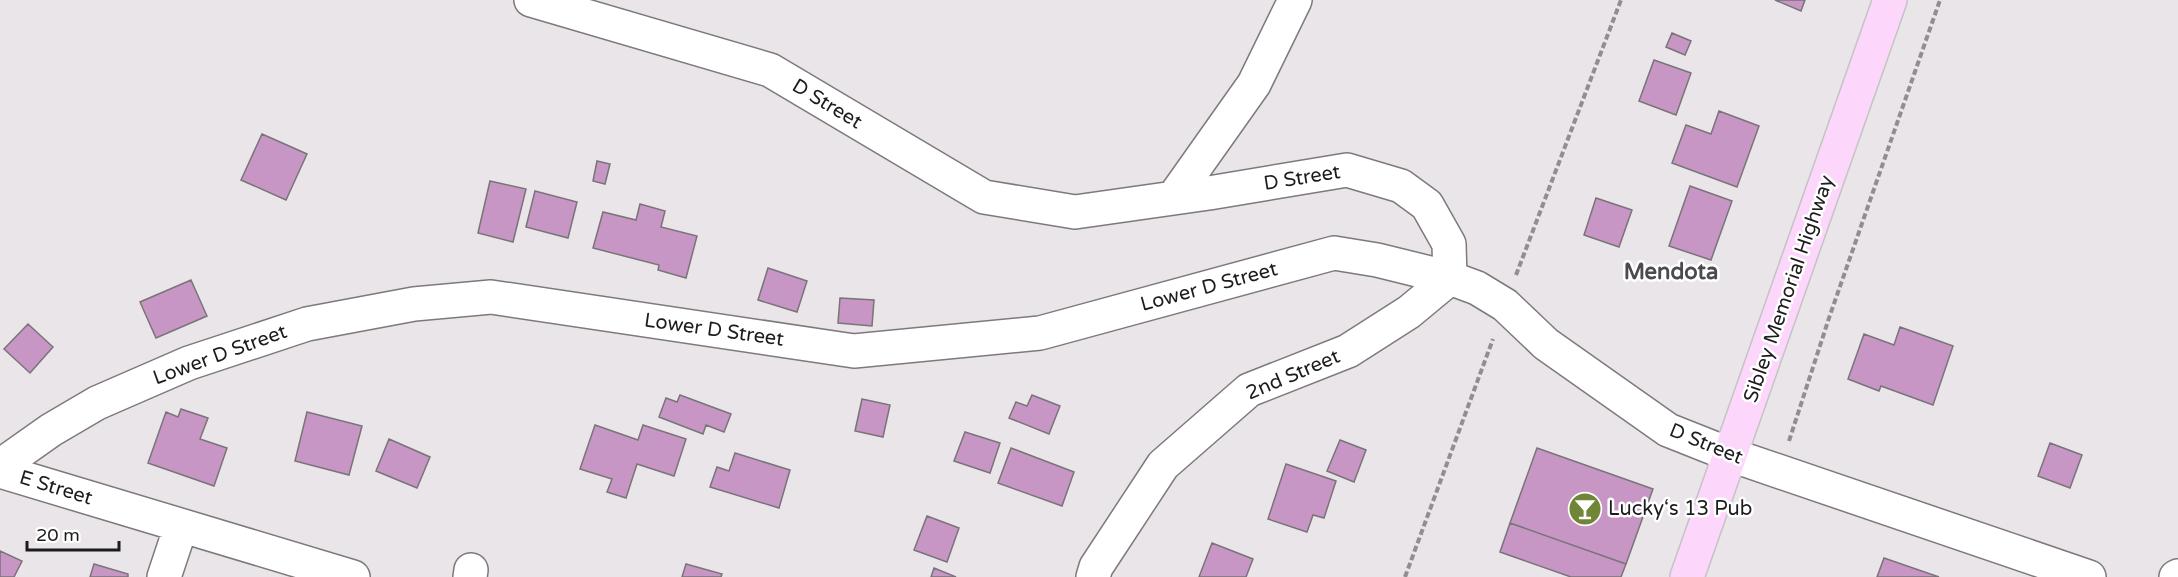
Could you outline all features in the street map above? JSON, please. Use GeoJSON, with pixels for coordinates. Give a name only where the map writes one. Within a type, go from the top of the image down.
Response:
{"type":"FeatureCollection","features":[{"type":"Feature","properties":{"kind":"main road","name":"Sibley Memorial Highway"},"geometry":{"type":"LineString","coordinates":[[1687,577],[1890,0]]}},
{"type":"Feature","properties":{"kind":"street","name":"D Street"},"geometry":{"type":"LineString","coordinates":[[531,0],[770,70],[984,197],[1075,212],[1347,170],[1401,186],[1427,205],[1449,244],[1450,278],[1477,288],[1505,304],[1546,344],[1668,430],[1731,455],[2089,577]]}},
{"type":"Feature","properties":{"kind":"street"},"geometry":{"type":"LineString","coordinates":[[1174,197],[1254,84],[1295,0]]}},
{"type":"Feature","properties":{"kind":"street","name":"Lower D Street"},"geometry":{"type":"LineString","coordinates":[[0,466],[51,429],[97,403],[189,363],[307,324],[414,304],[491,297],[854,351],[1040,333],[1334,254],[1377,260],[1450,278]]}},
{"type":"Feature","properties":{"kind":"street","name":"2nd Street"},"geometry":{"type":"LineString","coordinates":[[1093,577],[1096,567],[1163,465],[1249,390],[1348,351],[1409,312],[1450,278]]}},
{"type":"Feature","properties":{"kind":"street","name":"E Street"},"geometry":{"type":"LineString","coordinates":[[0,471],[353,577]]}},
{"type":"Feature","properties":{"kind":"street"},"geometry":{"type":"LineString","coordinates":[[164,577],[181,526]]}},
{"type":"Feature","properties":{"kind":"path"},"geometry":{"type":"LineString","coordinates":[[1521,261],[1621,0]]}},
{"type":"Feature","properties":{"kind":"path"},"geometry":{"type":"LineString","coordinates":[[1779,471],[1829,318],[1940,0]]}},
{"type":"Feature","properties":{"kind":"path"},"geometry":{"type":"LineString","coordinates":[[1405,577],[1494,338]]}},
{"type":"Feature","properties":{"kind":"building"},"geometry":{"type":"Polygon","coordinates":[[[1775,0],[1805,0],[1801,11],[1775,0]]]}},
{"type":"Feature","properties":{"kind":"building"},"geometry":{"type":"Polygon","coordinates":[[[1672,33],[1691,41],[1685,55],[1666,47],[1672,33]]]}},
{"type":"Feature","properties":{"kind":"building"},"geometry":{"type":"Polygon","coordinates":[[[1654,60],[1691,73],[1676,115],[1639,101],[1654,60]]]}},
{"type":"Feature","properties":{"kind":"building"},"geometry":{"type":"Polygon","coordinates":[[[1719,111],[1759,126],[1737,187],[1672,163],[1686,125],[1711,134],[1719,111]]]}},
{"type":"Feature","properties":{"kind":"building"},"geometry":{"type":"Polygon","coordinates":[[[262,134],[307,154],[286,200],[241,180],[262,134]]]}},
{"type":"Feature","properties":{"kind":"building"},"geometry":{"type":"Polygon","coordinates":[[[597,161],[610,164],[605,184],[593,181],[597,161]]]}},
{"type":"Feature","properties":{"kind":"building"},"geometry":{"type":"Polygon","coordinates":[[[490,181],[526,189],[513,242],[478,233],[490,181]]]}},
{"type":"Feature","properties":{"kind":"building"},"geometry":{"type":"Polygon","coordinates":[[[1690,186],[1732,201],[1711,260],[1669,246],[1690,186]]]}},
{"type":"Feature","properties":{"kind":"building"},"geometry":{"type":"Polygon","coordinates":[[[535,191],[577,202],[568,238],[526,227],[535,191]]]}},
{"type":"Feature","properties":{"kind":"building"},"geometry":{"type":"Polygon","coordinates":[[[1596,198],[1632,210],[1619,247],[1584,235],[1596,198]]]}},
{"type":"Feature","properties":{"kind":"building"},"geometry":{"type":"Polygon","coordinates":[[[640,204],[665,211],[661,227],[697,236],[686,278],[658,270],[659,265],[593,248],[603,212],[636,220],[640,204]]]}},
{"type":"Feature","properties":{"kind":"building"},"geometry":{"type":"Polygon","coordinates":[[[768,268],[807,281],[797,312],[758,300],[768,268]]]}},
{"type":"Feature","properties":{"kind":"building"},"geometry":{"type":"Polygon","coordinates":[[[191,280],[207,316],[156,338],[140,302],[191,280]]]}},
{"type":"Feature","properties":{"kind":"building"},"geometry":{"type":"Polygon","coordinates":[[[840,298],[874,300],[872,326],[838,323],[840,298]]]}},
{"type":"Feature","properties":{"kind":"building"},"geometry":{"type":"Polygon","coordinates":[[[28,324],[53,347],[30,373],[4,349],[28,324]]]}},
{"type":"Feature","properties":{"kind":"building"},"geometry":{"type":"Polygon","coordinates":[[[1900,327],[1953,346],[1933,405],[1881,386],[1879,391],[1848,379],[1864,334],[1894,345],[1900,327]]]}},
{"type":"Feature","properties":{"kind":"building"},"geometry":{"type":"Polygon","coordinates":[[[680,395],[731,414],[724,432],[706,425],[703,434],[659,417],[666,398],[677,402],[680,395]]]}},
{"type":"Feature","properties":{"kind":"building"},"geometry":{"type":"Polygon","coordinates":[[[1032,395],[1060,406],[1049,434],[1009,418],[1016,402],[1027,406],[1032,395]]]}},
{"type":"Feature","properties":{"kind":"building"},"geometry":{"type":"Polygon","coordinates":[[[862,399],[890,405],[883,437],[855,431],[862,399]]]}},
{"type":"Feature","properties":{"kind":"building"},"geometry":{"type":"Polygon","coordinates":[[[181,409],[208,418],[200,439],[227,448],[214,486],[148,463],[166,412],[178,417],[181,409]]]}},
{"type":"Feature","properties":{"kind":"building"},"geometry":{"type":"Polygon","coordinates":[[[307,412],[362,426],[349,475],[295,461],[307,412]]]}},
{"type":"Feature","properties":{"kind":"building"},"geometry":{"type":"Polygon","coordinates":[[[595,425],[638,440],[643,425],[686,439],[674,476],[637,464],[626,498],[607,492],[612,479],[580,469],[595,425]]]}},
{"type":"Feature","properties":{"kind":"building"},"geometry":{"type":"Polygon","coordinates":[[[965,432],[1000,443],[990,473],[954,461],[965,432]]]}},
{"type":"Feature","properties":{"kind":"building"},"geometry":{"type":"Polygon","coordinates":[[[389,439],[430,457],[417,488],[376,471],[389,439]]]}},
{"type":"Feature","properties":{"kind":"building"},"geometry":{"type":"Polygon","coordinates":[[[1340,440],[1366,450],[1354,482],[1327,471],[1340,440]]]}},
{"type":"Feature","properties":{"kind":"building"},"geometry":{"type":"Polygon","coordinates":[[[2050,443],[2082,455],[2070,488],[2038,476],[2050,443]]]}},
{"type":"Feature","properties":{"kind":"building"},"geometry":{"type":"Polygon","coordinates":[[[1011,448],[1074,472],[1062,506],[998,483],[1011,448]]]}},
{"type":"Feature","properties":{"kind":"building"},"geometry":{"type":"Polygon","coordinates":[[[1537,448],[1653,489],[1626,564],[1510,523],[1537,448]]]}},
{"type":"Feature","properties":{"kind":"building"},"geometry":{"type":"Polygon","coordinates":[[[735,453],[790,470],[779,508],[710,487],[717,467],[729,471],[735,453]]]}},
{"type":"Feature","properties":{"kind":"building"},"geometry":{"type":"Polygon","coordinates":[[[1286,464],[1336,481],[1324,518],[1313,515],[1307,532],[1268,519],[1286,464]]]}},
{"type":"Feature","properties":{"kind":"building"},"geometry":{"type":"Polygon","coordinates":[[[927,516],[959,528],[947,562],[914,550],[927,516]]]}},
{"type":"Feature","properties":{"kind":"building"},"geometry":{"type":"Polygon","coordinates":[[[1510,523],[1626,564],[1621,577],[1571,577],[1500,552],[1510,523]]]}},
{"type":"Feature","properties":{"kind":"building"},"geometry":{"type":"Polygon","coordinates":[[[1212,543],[1253,559],[1246,577],[1199,577],[1212,543]]]}},
{"type":"Feature","properties":{"kind":"building"},"geometry":{"type":"Polygon","coordinates":[[[0,551],[22,561],[14,577],[0,577],[0,551]]]}},
{"type":"Feature","properties":{"kind":"building"},"geometry":{"type":"Polygon","coordinates":[[[1884,558],[1939,577],[1877,577],[1884,558]]]}},
{"type":"Feature","properties":{"kind":"building"},"geometry":{"type":"Polygon","coordinates":[[[94,564],[128,574],[128,577],[90,577],[94,564]]]}},
{"type":"Feature","properties":{"kind":"building"},"geometry":{"type":"Polygon","coordinates":[[[686,564],[722,574],[721,577],[682,577],[686,564]]]}},
{"type":"Feature","properties":{"kind":"building"},"geometry":{"type":"Polygon","coordinates":[[[934,568],[956,577],[931,577],[934,568]]]}},
{"type":"Feature","properties":{"kind":"place","name":"Lucky‘s 13 Pub"},"geometry":{"type":"Point","coordinates":[1585,509]}},
{"type":"Feature","properties":{"kind":"district","name":"Mendota"},"geometry":{"type":"Point","coordinates":[1671,272]}}]}
